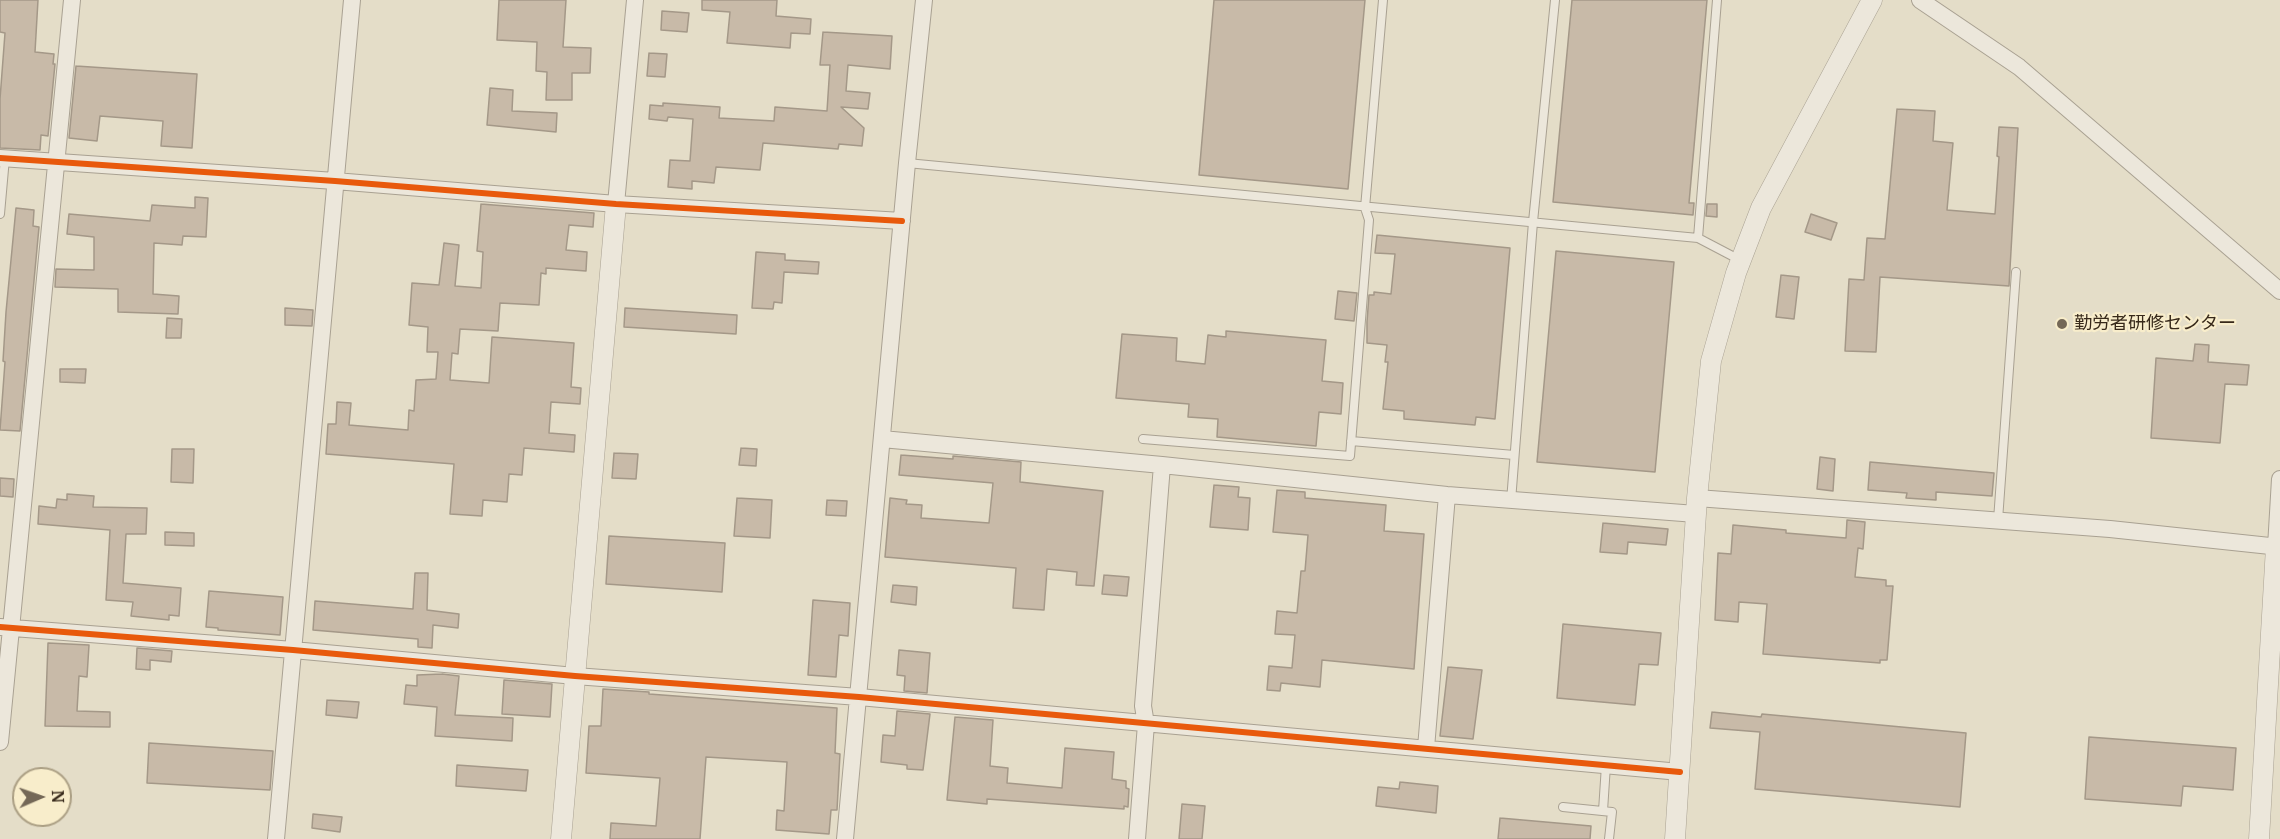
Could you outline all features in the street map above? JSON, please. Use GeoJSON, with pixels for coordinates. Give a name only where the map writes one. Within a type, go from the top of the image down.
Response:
{"type":"FeatureCollection","features":[{"type":"Feature","properties":{"kind":"street"},"geometry":{"type":"LineString","coordinates":[[0,742],[5,627],[72,0]]}},
{"type":"Feature","properties":{"kind":"street"},"geometry":{"type":"LineString","coordinates":[[276,839],[352,0]]}},
{"type":"Feature","properties":{"kind":"street"},"geometry":{"type":"LineString","coordinates":[[561,839],[635,0]]}},
{"type":"Feature","properties":{"kind":"street"},"geometry":{"type":"LineString","coordinates":[[845,839],[924,0]]}},
{"type":"Feature","properties":{"kind":"street"},"geometry":{"type":"LineString","coordinates":[[1675,839],[1697,506],[1711,360],[1741,260],[1761,208],[1872,0]]}},
{"type":"Feature","properties":{"kind":"street"},"geometry":{"type":"LineString","coordinates":[[1920,0],[2019,67],[2280,291]]}},
{"type":"Feature","properties":{"kind":"street"},"geometry":{"type":"LineString","coordinates":[[2,158],[335,181],[616,204],[902,221]]}},
{"type":"Feature","properties":{"kind":"street"},"geometry":{"type":"LineString","coordinates":[[882,439],[1511,501],[1697,506],[1998,520],[2278,547]]}},
{"type":"Feature","properties":{"kind":"street"},"geometry":{"type":"LineString","coordinates":[[1137,839],[1146,724],[1143,706],[1162,465]]}},
{"type":"Feature","properties":{"kind":"street"},"geometry":{"type":"LineString","coordinates":[[2259,839],[2278,547],[2280,479]]}},
{"type":"Feature","properties":{"kind":"street"},"geometry":{"type":"LineString","coordinates":[[1426,748],[1447,495]]}},
{"type":"Feature","properties":{"kind":"street"},"geometry":{"type":"LineString","coordinates":[[5,627],[576,676],[859,697],[1680,772]]}},
{"type":"Feature","properties":{"kind":"lane"},"geometry":{"type":"LineString","coordinates":[[1143,439],[1350,456],[1369,220],[1365,208],[1383,0]]}},
{"type":"Feature","properties":{"kind":"lane"},"geometry":{"type":"LineString","coordinates":[[1511,501],[1533,222],[1555,0]]}},
{"type":"Feature","properties":{"kind":"lane"},"geometry":{"type":"LineString","coordinates":[[1698,238],[1717,0]]}},
{"type":"Feature","properties":{"kind":"lane"},"geometry":{"type":"LineString","coordinates":[[0,214],[2,158]]}},
{"type":"Feature","properties":{"kind":"lane"},"geometry":{"type":"LineString","coordinates":[[907,163],[1698,238],[1741,260]]}},
{"type":"Feature","properties":{"kind":"lane"},"geometry":{"type":"LineString","coordinates":[[1998,520],[2016,272]]}},
{"type":"Feature","properties":{"kind":"lane"},"geometry":{"type":"LineString","coordinates":[[1351,441],[1514,456]]}},
{"type":"Feature","properties":{"kind":"lane"},"geometry":{"type":"LineString","coordinates":[[1603,811],[1606,764]]}},
{"type":"Feature","properties":{"kind":"lane"},"geometry":{"type":"LineString","coordinates":[[1563,807],[1611,812],[1609,839]]}},
{"type":"Feature","properties":{"kind":"building"},"geometry":{"type":"Polygon","coordinates":[[[0,0],[38,0],[35,52],[54,54],[48,136],[41,135],[40,150],[0,148],[0,99],[5,33],[0,32],[0,0]]]}},
{"type":"Feature","properties":{"kind":"building"},"geometry":{"type":"Polygon","coordinates":[[[499,0],[566,0],[563,47],[591,48],[590,73],[572,73],[572,100],[546,100],[547,72],[536,71],[537,42],[497,40],[499,0]]]}},
{"type":"Feature","properties":{"kind":"building"},"geometry":{"type":"Polygon","coordinates":[[[702,0],[777,0],[776,16],[811,19],[810,34],[791,33],[790,48],[727,43],[730,12],[702,10],[702,0]]]}},
{"type":"Feature","properties":{"kind":"building"},"geometry":{"type":"Polygon","coordinates":[[[1214,0],[1365,0],[1348,189],[1199,175],[1214,0]]]}},
{"type":"Feature","properties":{"kind":"building"},"geometry":{"type":"Polygon","coordinates":[[[1572,0],[1707,0],[1689,203],[1694,203],[1693,215],[1553,202],[1572,0]]]}},
{"type":"Feature","properties":{"kind":"building"},"geometry":{"type":"Polygon","coordinates":[[[662,11],[689,13],[687,32],[661,30],[662,11]]]}},
{"type":"Feature","properties":{"kind":"building"},"geometry":{"type":"Polygon","coordinates":[[[823,32],[892,36],[890,69],[848,65],[846,91],[870,93],[868,109],[841,107],[864,128],[862,146],[839,144],[838,149],[763,143],[760,170],[716,167],[714,183],[692,181],[692,189],[668,187],[670,160],[690,161],[693,119],[668,117],[667,121],[649,119],[650,105],[663,106],[663,103],[720,107],[719,118],[774,121],[775,107],[827,111],[830,65],[820,65],[823,32]]]}},
{"type":"Feature","properties":{"kind":"building"},"geometry":{"type":"Polygon","coordinates":[[[649,53],[667,54],[665,77],[647,76],[649,53]]]}},
{"type":"Feature","properties":{"kind":"building"},"geometry":{"type":"Polygon","coordinates":[[[76,66],[197,74],[192,148],[161,146],[163,121],[100,116],[97,141],[69,138],[76,66]]]}},
{"type":"Feature","properties":{"kind":"building"},"geometry":{"type":"Polygon","coordinates":[[[490,88],[513,90],[512,111],[557,113],[556,132],[487,125],[490,88]]]}},
{"type":"Feature","properties":{"kind":"building"},"geometry":{"type":"Polygon","coordinates":[[[1897,109],[1935,111],[1933,141],[1953,143],[1947,210],[1995,214],[1999,127],[2018,128],[2009,286],[1880,277],[1876,352],[1845,351],[1849,279],[1864,280],[1867,238],[1885,239],[1897,109]]]}},
{"type":"Feature","properties":{"kind":"building"},"geometry":{"type":"Polygon","coordinates":[[[195,197],[208,198],[206,237],[183,236],[182,245],[154,243],[153,294],[179,296],[178,314],[118,312],[118,289],[55,287],[56,269],[94,270],[94,237],[67,234],[69,214],[150,221],[152,205],[195,208],[195,197]]]}},
{"type":"Feature","properties":{"kind":"building"},"geometry":{"type":"Polygon","coordinates":[[[481,204],[594,213],[593,227],[569,225],[566,250],[587,252],[586,271],[546,268],[546,274],[541,273],[539,305],[500,303],[498,331],[460,329],[458,354],[452,353],[450,380],[489,383],[492,337],[574,343],[571,387],[581,388],[580,404],[551,402],[549,433],[575,435],[574,452],[524,448],[522,475],[509,474],[507,502],[483,500],[482,516],[450,514],[454,464],[326,454],[328,424],[336,424],[337,402],[351,403],[349,425],[408,430],[409,410],[414,411],[416,380],[436,379],[438,352],[427,352],[428,327],[409,325],[412,283],[439,285],[444,243],[459,245],[455,286],[481,288],[483,252],[477,251],[481,204]]]}},
{"type":"Feature","properties":{"kind":"building"},"geometry":{"type":"Polygon","coordinates":[[[1707,204],[1717,204],[1717,217],[1706,216],[1707,204]]]}},
{"type":"Feature","properties":{"kind":"building"},"geometry":{"type":"Polygon","coordinates":[[[16,208],[34,210],[33,226],[39,227],[20,431],[0,430],[6,312],[16,208]]]}},
{"type":"Feature","properties":{"kind":"building"},"geometry":{"type":"Polygon","coordinates":[[[1811,214],[1837,223],[1831,240],[1805,232],[1811,214]]]}},
{"type":"Feature","properties":{"kind":"building"},"geometry":{"type":"Polygon","coordinates":[[[1377,235],[1510,248],[1495,419],[1476,417],[1475,425],[1404,419],[1404,411],[1383,409],[1388,362],[1385,362],[1387,345],[1367,343],[1369,295],[1374,295],[1374,292],[1391,294],[1395,254],[1375,253],[1377,235]]]}},
{"type":"Feature","properties":{"kind":"building"},"geometry":{"type":"Polygon","coordinates":[[[1556,251],[1674,262],[1655,472],[1537,462],[1556,251]]]}},
{"type":"Feature","properties":{"kind":"building"},"geometry":{"type":"Polygon","coordinates":[[[756,252],[785,254],[785,260],[819,262],[818,274],[784,272],[782,303],[774,302],[773,309],[752,308],[756,252]]]}},
{"type":"Feature","properties":{"kind":"building"},"geometry":{"type":"Polygon","coordinates":[[[1781,275],[1799,277],[1794,319],[1776,317],[1781,275]]]}},
{"type":"Feature","properties":{"kind":"building"},"geometry":{"type":"Polygon","coordinates":[[[1338,291],[1357,293],[1354,321],[1335,319],[1338,291]]]}},
{"type":"Feature","properties":{"kind":"building"},"geometry":{"type":"Polygon","coordinates":[[[285,308],[313,310],[312,326],[285,325],[285,308]]]}},
{"type":"Feature","properties":{"kind":"building"},"geometry":{"type":"Polygon","coordinates":[[[625,308],[737,315],[736,334],[624,327],[625,308]]]}},
{"type":"Feature","properties":{"kind":"building"},"geometry":{"type":"Polygon","coordinates":[[[167,318],[182,319],[181,338],[166,338],[167,318]]]}},
{"type":"Feature","properties":{"kind":"building"},"geometry":{"type":"Polygon","coordinates":[[[1226,331],[1326,340],[1322,381],[1343,383],[1341,414],[1319,412],[1316,446],[1217,437],[1218,419],[1188,417],[1189,404],[1116,398],[1122,334],[1177,338],[1176,361],[1205,364],[1208,335],[1226,337],[1226,331]]]}},
{"type":"Feature","properties":{"kind":"building"},"geometry":{"type":"Polygon","coordinates":[[[2195,344],[2209,345],[2208,362],[2249,365],[2247,385],[2225,384],[2220,443],[2151,438],[2156,358],[2193,361],[2195,344]]]}},
{"type":"Feature","properties":{"kind":"building"},"geometry":{"type":"Polygon","coordinates":[[[60,369],[86,369],[85,383],[60,382],[60,369]]]}},
{"type":"Feature","properties":{"kind":"building"},"geometry":{"type":"Polygon","coordinates":[[[741,448],[757,449],[756,466],[739,465],[741,448]]]}},
{"type":"Feature","properties":{"kind":"building"},"geometry":{"type":"Polygon","coordinates":[[[172,449],[194,449],[193,483],[171,482],[172,449]]]}},
{"type":"Feature","properties":{"kind":"building"},"geometry":{"type":"Polygon","coordinates":[[[614,453],[638,454],[636,479],[612,478],[614,453]]]}},
{"type":"Feature","properties":{"kind":"building"},"geometry":{"type":"Polygon","coordinates":[[[901,455],[953,459],[953,456],[1021,462],[1020,482],[1103,491],[1094,586],[1076,585],[1077,572],[1047,569],[1044,610],[1013,608],[1016,568],[885,557],[890,498],[907,500],[906,504],[922,505],[921,518],[989,523],[993,483],[899,475],[901,455]]]}},
{"type":"Feature","properties":{"kind":"building"},"geometry":{"type":"Polygon","coordinates":[[[1820,457],[1835,459],[1833,491],[1817,489],[1820,457]]]}},
{"type":"Feature","properties":{"kind":"building"},"geometry":{"type":"Polygon","coordinates":[[[1870,462],[1994,473],[1992,496],[1936,492],[1936,500],[1906,498],[1907,493],[1868,490],[1870,462]]]}},
{"type":"Feature","properties":{"kind":"building"},"geometry":{"type":"Polygon","coordinates":[[[0,478],[14,479],[13,497],[0,496],[0,478]]]}},
{"type":"Feature","properties":{"kind":"building"},"geometry":{"type":"Polygon","coordinates":[[[1214,485],[1239,487],[1238,497],[1250,498],[1248,530],[1210,527],[1214,485]]]}},
{"type":"Feature","properties":{"kind":"building"},"geometry":{"type":"Polygon","coordinates":[[[1277,490],[1305,492],[1305,498],[1386,505],[1384,531],[1424,534],[1414,669],[1322,660],[1320,687],[1281,683],[1280,691],[1267,690],[1269,666],[1292,668],[1295,635],[1275,634],[1277,611],[1297,613],[1301,571],[1305,571],[1308,535],[1273,532],[1277,490]]]}},
{"type":"Feature","properties":{"kind":"building"},"geometry":{"type":"Polygon","coordinates":[[[67,494],[94,496],[93,507],[147,508],[146,534],[126,534],[123,583],[181,588],[179,616],[169,615],[169,620],[131,616],[133,602],[106,600],[110,530],[38,524],[39,506],[56,508],[57,499],[67,500],[67,494]]]}},
{"type":"Feature","properties":{"kind":"building"},"geometry":{"type":"Polygon","coordinates":[[[737,498],[772,500],[770,538],[734,536],[737,498]]]}},
{"type":"Feature","properties":{"kind":"building"},"geometry":{"type":"Polygon","coordinates":[[[827,500],[847,501],[846,516],[826,515],[827,500]]]}},
{"type":"Feature","properties":{"kind":"building"},"geometry":{"type":"Polygon","coordinates":[[[1847,520],[1865,522],[1863,549],[1858,548],[1855,577],[1886,580],[1886,586],[1893,586],[1887,660],[1880,660],[1880,663],[1763,654],[1767,604],[1739,602],[1738,622],[1715,620],[1718,553],[1731,554],[1733,525],[1786,530],[1786,533],[1846,538],[1847,520]]]}},
{"type":"Feature","properties":{"kind":"building"},"geometry":{"type":"Polygon","coordinates":[[[1603,523],[1668,529],[1666,545],[1628,542],[1627,554],[1600,552],[1603,523]]]}},
{"type":"Feature","properties":{"kind":"building"},"geometry":{"type":"Polygon","coordinates":[[[165,532],[194,533],[194,546],[165,545],[165,532]]]}},
{"type":"Feature","properties":{"kind":"building"},"geometry":{"type":"Polygon","coordinates":[[[609,536],[725,543],[722,592],[606,584],[609,536]]]}},
{"type":"Feature","properties":{"kind":"building"},"geometry":{"type":"Polygon","coordinates":[[[415,573],[428,573],[427,610],[459,614],[458,628],[433,625],[432,648],[418,647],[418,639],[313,630],[315,601],[413,609],[415,573]]]}},
{"type":"Feature","properties":{"kind":"building"},"geometry":{"type":"Polygon","coordinates":[[[1104,575],[1129,577],[1127,596],[1102,594],[1104,575]]]}},
{"type":"Feature","properties":{"kind":"building"},"geometry":{"type":"Polygon","coordinates":[[[893,585],[917,587],[916,605],[891,602],[893,585]]]}},
{"type":"Feature","properties":{"kind":"building"},"geometry":{"type":"Polygon","coordinates":[[[209,591],[283,597],[280,635],[206,627],[209,591]]]}},
{"type":"Feature","properties":{"kind":"building"},"geometry":{"type":"Polygon","coordinates":[[[813,600],[850,603],[848,636],[839,635],[836,677],[808,675],[813,600]]]}},
{"type":"Feature","properties":{"kind":"building"},"geometry":{"type":"Polygon","coordinates":[[[1563,624],[1661,633],[1658,665],[1639,664],[1635,705],[1557,698],[1563,624]]]}},
{"type":"Feature","properties":{"kind":"building"},"geometry":{"type":"Polygon","coordinates":[[[48,643],[89,645],[87,677],[79,676],[77,711],[110,712],[110,727],[45,726],[48,643]]]}},
{"type":"Feature","properties":{"kind":"building"},"geometry":{"type":"Polygon","coordinates":[[[137,648],[172,651],[171,662],[150,660],[150,670],[136,669],[137,648]]]}},
{"type":"Feature","properties":{"kind":"building"},"geometry":{"type":"Polygon","coordinates":[[[899,650],[930,653],[927,693],[904,691],[905,676],[897,675],[899,650]]]}},
{"type":"Feature","properties":{"kind":"building"},"geometry":{"type":"Polygon","coordinates":[[[1448,667],[1482,670],[1473,739],[1440,736],[1448,667]]]}},
{"type":"Feature","properties":{"kind":"building"},"geometry":{"type":"Polygon","coordinates":[[[417,675],[459,676],[455,715],[513,718],[512,741],[435,736],[437,707],[404,704],[406,685],[417,686],[417,675]]]}},
{"type":"Feature","properties":{"kind":"building"},"geometry":{"type":"Polygon","coordinates":[[[504,680],[552,684],[550,717],[502,714],[504,680]]]}},
{"type":"Feature","properties":{"kind":"building"},"geometry":{"type":"Polygon","coordinates":[[[603,689],[837,708],[835,753],[840,754],[837,810],[831,810],[829,834],[776,830],[777,810],[784,811],[787,762],[706,757],[700,839],[610,839],[611,823],[656,826],[660,778],[586,773],[589,726],[601,726],[603,689]]]}},
{"type":"Feature","properties":{"kind":"building"},"geometry":{"type":"Polygon","coordinates":[[[327,700],[359,702],[357,718],[326,715],[327,700]]]}},
{"type":"Feature","properties":{"kind":"building"},"geometry":{"type":"Polygon","coordinates":[[[897,711],[930,714],[923,770],[907,769],[907,765],[881,762],[883,735],[895,736],[897,711]]]}},
{"type":"Feature","properties":{"kind":"building"},"geometry":{"type":"Polygon","coordinates":[[[1712,712],[1761,717],[1762,714],[1966,733],[1960,807],[1755,789],[1760,732],[1710,728],[1712,712]]]}},
{"type":"Feature","properties":{"kind":"building"},"geometry":{"type":"Polygon","coordinates":[[[955,717],[993,720],[990,766],[1008,768],[1007,783],[1062,788],[1065,748],[1114,752],[1112,779],[1126,781],[1126,788],[1129,789],[1128,807],[1124,806],[1124,809],[987,799],[987,804],[947,800],[955,717]]]}},
{"type":"Feature","properties":{"kind":"building"},"geometry":{"type":"Polygon","coordinates":[[[2089,737],[2236,748],[2233,790],[2183,786],[2181,806],[2085,799],[2089,737]]]}},
{"type":"Feature","properties":{"kind":"building"},"geometry":{"type":"Polygon","coordinates":[[[149,743],[273,751],[270,790],[147,783],[149,743]]]}},
{"type":"Feature","properties":{"kind":"building"},"geometry":{"type":"Polygon","coordinates":[[[457,765],[528,770],[526,791],[456,786],[457,765]]]}},
{"type":"Feature","properties":{"kind":"building"},"geometry":{"type":"Polygon","coordinates":[[[1400,782],[1438,786],[1436,813],[1376,806],[1378,787],[1399,789],[1400,782]]]}},
{"type":"Feature","properties":{"kind":"building"},"geometry":{"type":"Polygon","coordinates":[[[1182,804],[1205,806],[1202,839],[1179,839],[1182,804]]]}},
{"type":"Feature","properties":{"kind":"building"},"geometry":{"type":"Polygon","coordinates":[[[313,814],[342,817],[340,832],[312,828],[313,814]]]}},
{"type":"Feature","properties":{"kind":"building"},"geometry":{"type":"Polygon","coordinates":[[[1500,818],[1591,826],[1590,839],[1498,839],[1500,818]]]}},
{"type":"Feature","properties":{"kind":"cycle path"},"geometry":{"type":"LineString","coordinates":[[0,158],[335,181],[616,204],[902,221]]}},
{"type":"Feature","properties":{"kind":"cycle path"},"geometry":{"type":"LineString","coordinates":[[0,627],[293,650],[575,676],[859,697],[1680,772]]}},
{"type":"Feature","properties":{"kind":"place","name":"勤労者研修センター"},"geometry":{"type":"Point","coordinates":[2062,324]}}]}
